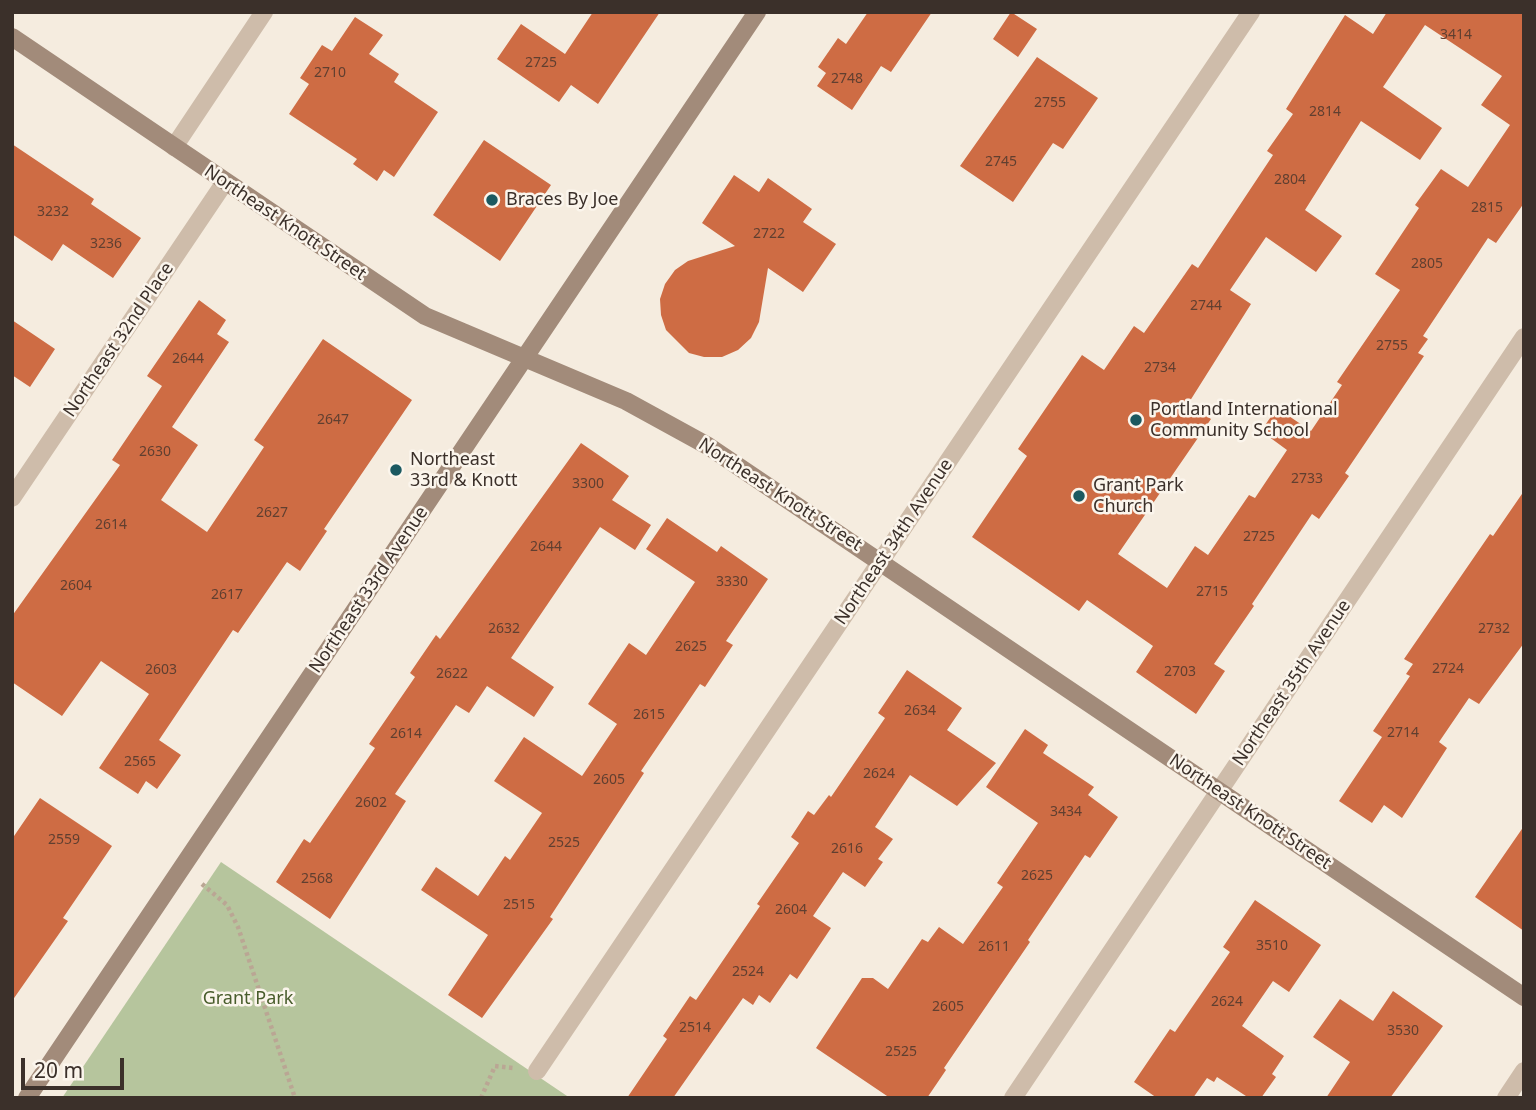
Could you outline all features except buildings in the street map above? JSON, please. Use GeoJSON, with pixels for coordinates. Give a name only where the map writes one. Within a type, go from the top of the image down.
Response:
{"type":"FeatureCollection","features":[{"type":"Feature","properties":{"kind":"street"},"geometry":{"type":"LineString","coordinates":[[174,147],[264,12]]}},
{"type":"Feature","properties":{"kind":"street","name":"Northeast 33rd Avenue"},"geometry":{"type":"LineString","coordinates":[[27,1098],[757,12]]}},
{"type":"Feature","properties":{"kind":"street","name":"Northeast 34th Avenue"},"geometry":{"type":"LineString","coordinates":[[537,1071],[1251,12]]}},
{"type":"Feature","properties":{"kind":"street","name":"Northeast Knott Street"},"geometry":{"type":"LineString","coordinates":[[12,37],[425,316],[661,418],[881,561],[1524,997]]}},
{"type":"Feature","properties":{"kind":"street","name":"Northeast 32nd Place"},"geometry":{"type":"LineString","coordinates":[[12,498],[225,182]]}},
{"type":"Feature","properties":{"kind":"street","name":"Northeast 35th Avenue"},"geometry":{"type":"LineString","coordinates":[[1013,1098],[1524,337]]}},
{"type":"Feature","properties":{"kind":"street"},"geometry":{"type":"LineString","coordinates":[[1506,1098],[1524,1071]]}},
{"type":"Feature","properties":{"kind":"path"},"geometry":{"type":"LineString","coordinates":[[181,870],[216,894],[238,927],[295,1098]]}},
{"type":"Feature","properties":{"kind":"path"},"geometry":{"type":"LineString","coordinates":[[481,1098],[495,1066],[537,1071]]}},
{"type":"Feature","properties":{"kind":"green space","name":"Grant Park"},"geometry":{"type":"Polygon","coordinates":[[[221,862],[570,1098],[62,1098],[221,862]]]}},
{"type":"Feature","properties":{"kind":"place","name":"Braces By Joe"},"geometry":{"type":"Point","coordinates":[492,200]}},
{"type":"Feature","properties":{"kind":"place","name":"Portland International Community School"},"geometry":{"type":"Point","coordinates":[1136,420]}},
{"type":"Feature","properties":{"kind":"place","name":"Northeast 33rd & Knott"},"geometry":{"type":"Point","coordinates":[396,470]}},
{"type":"Feature","properties":{"kind":"place","name":"Grant Park Church"},"geometry":{"type":"Point","coordinates":[1079,496]}}]}
